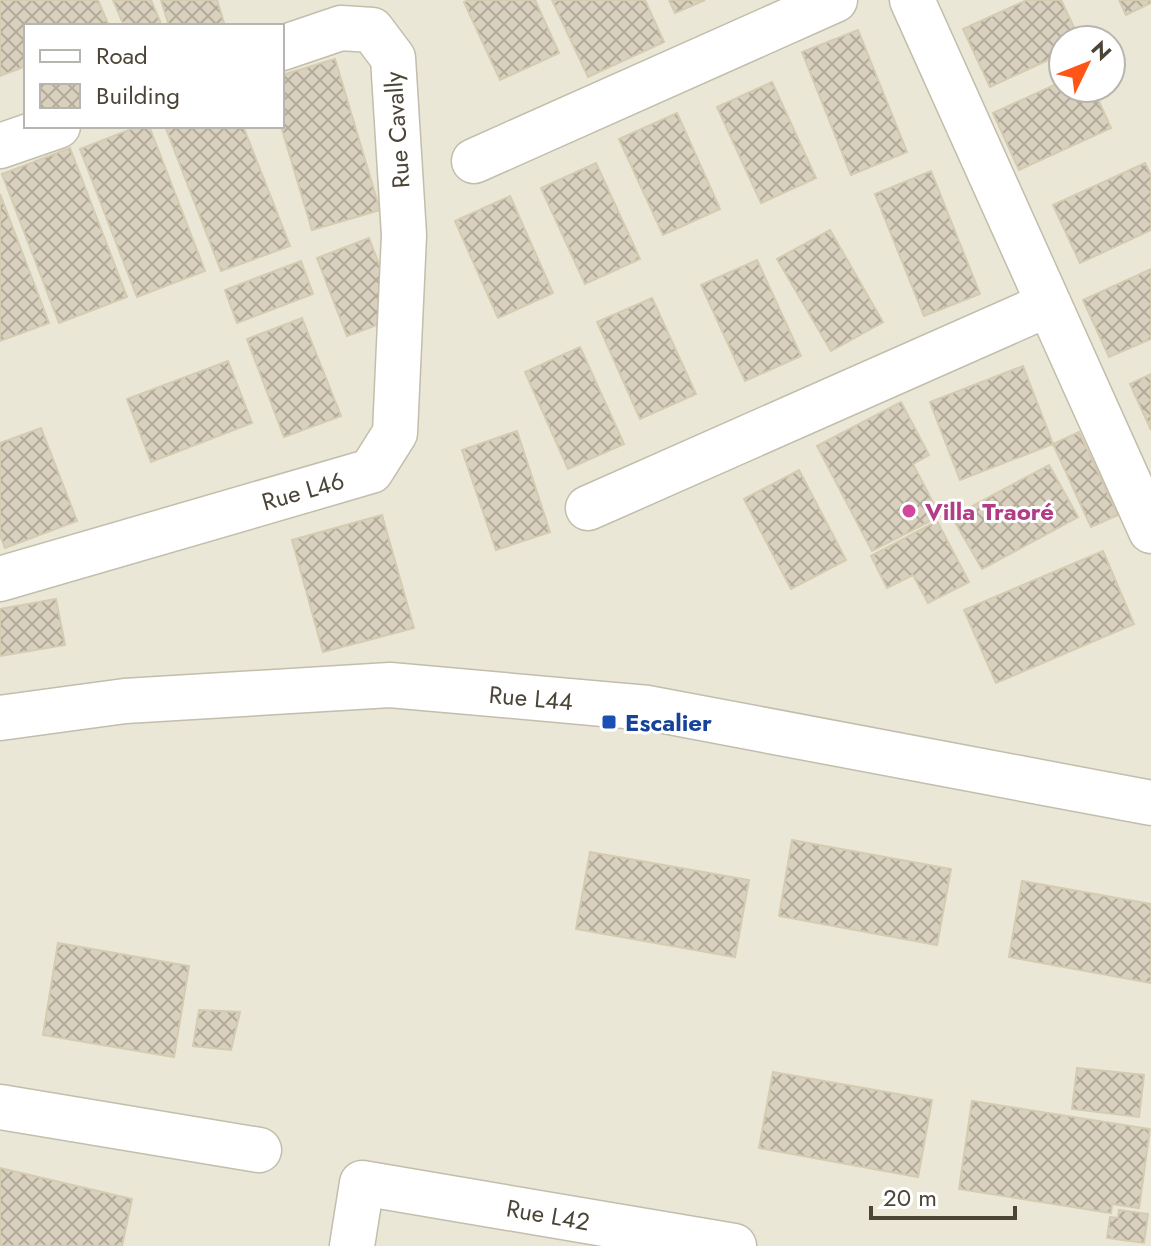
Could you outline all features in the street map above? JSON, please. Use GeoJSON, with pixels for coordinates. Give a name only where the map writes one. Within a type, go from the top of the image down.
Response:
{"type":"FeatureCollection","features":[{"type":"Feature","properties":{"kind":"street"},"geometry":{"type":"LineString","coordinates":[[474,161],[835,0]]}},
{"type":"Feature","properties":{"kind":"street"},"geometry":{"type":"LineString","coordinates":[[912,0],[1151,531]]}},
{"type":"Feature","properties":{"kind":"street","name":"Rue Cavally"},"geometry":{"type":"LineString","coordinates":[[284,47],[341,28],[372,30],[393,58],[404,235]]}},
{"type":"Feature","properties":{"kind":"street"},"geometry":{"type":"LineString","coordinates":[[0,146],[52,128]]}},
{"type":"Feature","properties":{"kind":"street","name":"Rue L46"},"geometry":{"type":"LineString","coordinates":[[0,579],[371,471],[395,433],[404,235]]}},
{"type":"Feature","properties":{"kind":"street"},"geometry":{"type":"LineString","coordinates":[[588,508],[1049,304]]}},
{"type":"Feature","properties":{"kind":"street","name":"Rue L44"},"geometry":{"type":"LineString","coordinates":[[0,718],[125,701],[390,685],[648,708],[1151,803]]}},
{"type":"Feature","properties":{"kind":"street"},"geometry":{"type":"LineString","coordinates":[[0,1107],[259,1150]]}},
{"type":"Feature","properties":{"kind":"street","name":"Rue L42"},"geometry":{"type":"LineString","coordinates":[[352,1246],[362,1183],[734,1246]]}},
{"type":"Feature","properties":{"kind":"shaded area"},"geometry":{"type":"Polygon","coordinates":[[[0,0],[1151,0],[1151,1246],[0,1246],[0,0]]]}},
{"type":"Feature","properties":{"kind":"building"},"geometry":{"type":"Polygon","coordinates":[[[0,0],[98,0],[108,24],[24,24],[24,67],[0,76],[0,0]]]}},
{"type":"Feature","properties":{"kind":"building"},"geometry":{"type":"Polygon","coordinates":[[[113,0],[151,0],[161,24],[123,24],[113,0]]]}},
{"type":"Feature","properties":{"kind":"building"},"geometry":{"type":"Polygon","coordinates":[[[161,0],[217,0],[224,24],[168,24],[161,0]]]}},
{"type":"Feature","properties":{"kind":"building"},"geometry":{"type":"Polygon","coordinates":[[[535,0],[559,53],[500,80],[464,2],[535,0]]]}},
{"type":"Feature","properties":{"kind":"building"},"geometry":{"type":"Polygon","coordinates":[[[552,0],[645,0],[664,42],[588,77],[552,0]]]}},
{"type":"Feature","properties":{"kind":"building"},"geometry":{"type":"Polygon","coordinates":[[[669,0],[705,0],[675,13],[669,0]]]}},
{"type":"Feature","properties":{"kind":"building"},"geometry":{"type":"Polygon","coordinates":[[[1027,0],[1061,0],[1072,24],[1047,24],[1047,60],[990,87],[963,29],[1027,0]]]}},
{"type":"Feature","properties":{"kind":"building"},"geometry":{"type":"Polygon","coordinates":[[[1119,0],[1151,0],[1151,3],[1126,15],[1119,0]]]}},
{"type":"Feature","properties":{"kind":"building"},"geometry":{"type":"Polygon","coordinates":[[[858,30],[907,152],[851,175],[802,52],[858,30]]]}},
{"type":"Feature","properties":{"kind":"building"},"geometry":{"type":"Polygon","coordinates":[[[335,59],[380,210],[312,230],[282,128],[284,128],[284,74],[335,59]]]}},
{"type":"Feature","properties":{"kind":"building"},"geometry":{"type":"Polygon","coordinates":[[[772,82],[816,178],[761,203],[717,107],[772,82]]]}},
{"type":"Feature","properties":{"kind":"building"},"geometry":{"type":"Polygon","coordinates":[[[1047,88],[1047,104],[1100,104],[1111,128],[1019,170],[993,113],[1047,88]]]}},
{"type":"Feature","properties":{"kind":"building"},"geometry":{"type":"Polygon","coordinates":[[[677,113],[720,209],[663,235],[619,139],[677,113]]]}},
{"type":"Feature","properties":{"kind":"building"},"geometry":{"type":"Polygon","coordinates":[[[134,128],[150,128],[205,271],[137,297],[80,149],[134,128]]]}},
{"type":"Feature","properties":{"kind":"building"},"geometry":{"type":"Polygon","coordinates":[[[166,128],[244,128],[290,246],[221,271],[166,128]]]}},
{"type":"Feature","properties":{"kind":"building"},"geometry":{"type":"Polygon","coordinates":[[[70,148],[127,297],[59,323],[2,174],[70,148]]]}},
{"type":"Feature","properties":{"kind":"building"},"geometry":{"type":"Polygon","coordinates":[[[596,163],[640,259],[585,284],[541,188],[596,163]]]}},
{"type":"Feature","properties":{"kind":"building"},"geometry":{"type":"Polygon","coordinates":[[[1145,163],[1151,175],[1151,230],[1080,263],[1053,205],[1145,163]]]}},
{"type":"Feature","properties":{"kind":"building"},"geometry":{"type":"Polygon","coordinates":[[[931,171],[980,294],[924,316],[875,194],[931,171]]]}},
{"type":"Feature","properties":{"kind":"building"},"geometry":{"type":"Polygon","coordinates":[[[0,194],[49,323],[0,341],[0,194]]]}},
{"type":"Feature","properties":{"kind":"building"},"geometry":{"type":"Polygon","coordinates":[[[510,196],[553,293],[498,318],[455,221],[510,196]]]}},
{"type":"Feature","properties":{"kind":"building"},"geometry":{"type":"Polygon","coordinates":[[[830,230],[883,322],[831,351],[777,259],[830,230]]]}},
{"type":"Feature","properties":{"kind":"building"},"geometry":{"type":"Polygon","coordinates":[[[369,238],[399,317],[347,336],[317,258],[369,238]]]}},
{"type":"Feature","properties":{"kind":"building"},"geometry":{"type":"Polygon","coordinates":[[[757,260],[801,356],[745,381],[701,285],[757,260]]]}},
{"type":"Feature","properties":{"kind":"building"},"geometry":{"type":"Polygon","coordinates":[[[301,261],[313,294],[237,323],[225,290],[301,261]]]}},
{"type":"Feature","properties":{"kind":"building"},"geometry":{"type":"Polygon","coordinates":[[[1151,269],[1151,339],[1109,357],[1083,300],[1151,269]]]}},
{"type":"Feature","properties":{"kind":"building"},"geometry":{"type":"Polygon","coordinates":[[[652,298],[696,394],[640,419],[597,322],[652,298]]]}},
{"type":"Feature","properties":{"kind":"building"},"geometry":{"type":"Polygon","coordinates":[[[302,318],[341,416],[284,437],[247,339],[302,318]]]}},
{"type":"Feature","properties":{"kind":"building"},"geometry":{"type":"Polygon","coordinates":[[[580,347],[624,444],[568,469],[525,372],[580,347]]]}},
{"type":"Feature","properties":{"kind":"building"},"geometry":{"type":"Polygon","coordinates":[[[228,361],[252,423],[151,462],[127,399],[228,361]]]}},
{"type":"Feature","properties":{"kind":"building"},"geometry":{"type":"Polygon","coordinates":[[[1023,366],[1053,444],[960,480],[930,402],[1023,366]]]}},
{"type":"Feature","properties":{"kind":"building"},"geometry":{"type":"Polygon","coordinates":[[[1151,374],[1151,430],[1130,384],[1151,374]]]}},
{"type":"Feature","properties":{"kind":"building"},"geometry":{"type":"Polygon","coordinates":[[[901,402],[929,455],[913,464],[940,516],[872,551],[817,446],[901,402]]]}},
{"type":"Feature","properties":{"kind":"building"},"geometry":{"type":"Polygon","coordinates":[[[41,428],[77,521],[5,548],[0,535],[0,443],[41,428]]]}},
{"type":"Feature","properties":{"kind":"building"},"geometry":{"type":"Polygon","coordinates":[[[517,431],[550,532],[496,550],[462,450],[517,431]]]}},
{"type":"Feature","properties":{"kind":"building"},"geometry":{"type":"Polygon","coordinates":[[[1079,432],[1118,515],[1091,527],[1053,444],[1079,432]]]}},
{"type":"Feature","properties":{"kind":"building"},"geometry":{"type":"Polygon","coordinates":[[[1049,465],[1078,517],[982,569],[952,517],[1049,465]]]}},
{"type":"Feature","properties":{"kind":"building"},"geometry":{"type":"Polygon","coordinates":[[[799,470],[846,560],[791,589],[744,499],[799,470]]]}},
{"type":"Feature","properties":{"kind":"building"},"geometry":{"type":"Polygon","coordinates":[[[382,515],[414,628],[323,652],[292,540],[382,515]]]}},
{"type":"Feature","properties":{"kind":"building"},"geometry":{"type":"Polygon","coordinates":[[[937,521],[969,582],[928,603],[913,575],[887,588],[871,556],[937,521]]]}},
{"type":"Feature","properties":{"kind":"building"},"geometry":{"type":"Polygon","coordinates":[[[1103,551],[1134,624],[996,683],[964,610],[1103,551]]]}},
{"type":"Feature","properties":{"kind":"building"},"geometry":{"type":"Polygon","coordinates":[[[56,599],[65,645],[0,656],[0,609],[56,599]]]}},
{"type":"Feature","properties":{"kind":"building"},"geometry":{"type":"Polygon","coordinates":[[[792,840],[951,869],[937,945],[779,916],[792,840]]]}},
{"type":"Feature","properties":{"kind":"building"},"geometry":{"type":"Polygon","coordinates":[[[590,852],[749,880],[735,957],[576,929],[590,852]]]}},
{"type":"Feature","properties":{"kind":"building"},"geometry":{"type":"Polygon","coordinates":[[[1022,881],[1151,904],[1151,983],[1009,957],[1022,881]]]}},
{"type":"Feature","properties":{"kind":"building"},"geometry":{"type":"Polygon","coordinates":[[[58,943],[189,966],[174,1057],[43,1035],[58,943]]]}},
{"type":"Feature","properties":{"kind":"building"},"geometry":{"type":"Polygon","coordinates":[[[199,1010],[240,1012],[231,1050],[193,1046],[199,1010]]]}},
{"type":"Feature","properties":{"kind":"building"},"geometry":{"type":"Polygon","coordinates":[[[1077,1068],[1144,1075],[1139,1117],[1072,1109],[1077,1068]]]}},
{"type":"Feature","properties":{"kind":"building"},"geometry":{"type":"Polygon","coordinates":[[[773,1072],[932,1100],[918,1177],[759,1148],[773,1072]]]}},
{"type":"Feature","properties":{"kind":"building"},"geometry":{"type":"Polygon","coordinates":[[[972,1101],[1150,1129],[1139,1208],[1112,1204],[1111,1213],[959,1189],[972,1101]]]}},
{"type":"Feature","properties":{"kind":"building"},"geometry":{"type":"Polygon","coordinates":[[[0,1168],[132,1199],[122,1246],[0,1246],[0,1168]]]}},
{"type":"Feature","properties":{"kind":"building"},"geometry":{"type":"Polygon","coordinates":[[[1119,1210],[1148,1214],[1144,1243],[1107,1238],[1110,1217],[1118,1218],[1119,1210]]]}},
{"type":"Feature","properties":{"kind":"place","name":"Villa Traoré"},"geometry":{"type":"Point","coordinates":[909,511]}},
{"type":"Feature","properties":{"kind":"place","name":"Escalier"},"geometry":{"type":"Point","coordinates":[609,722]}}]}
